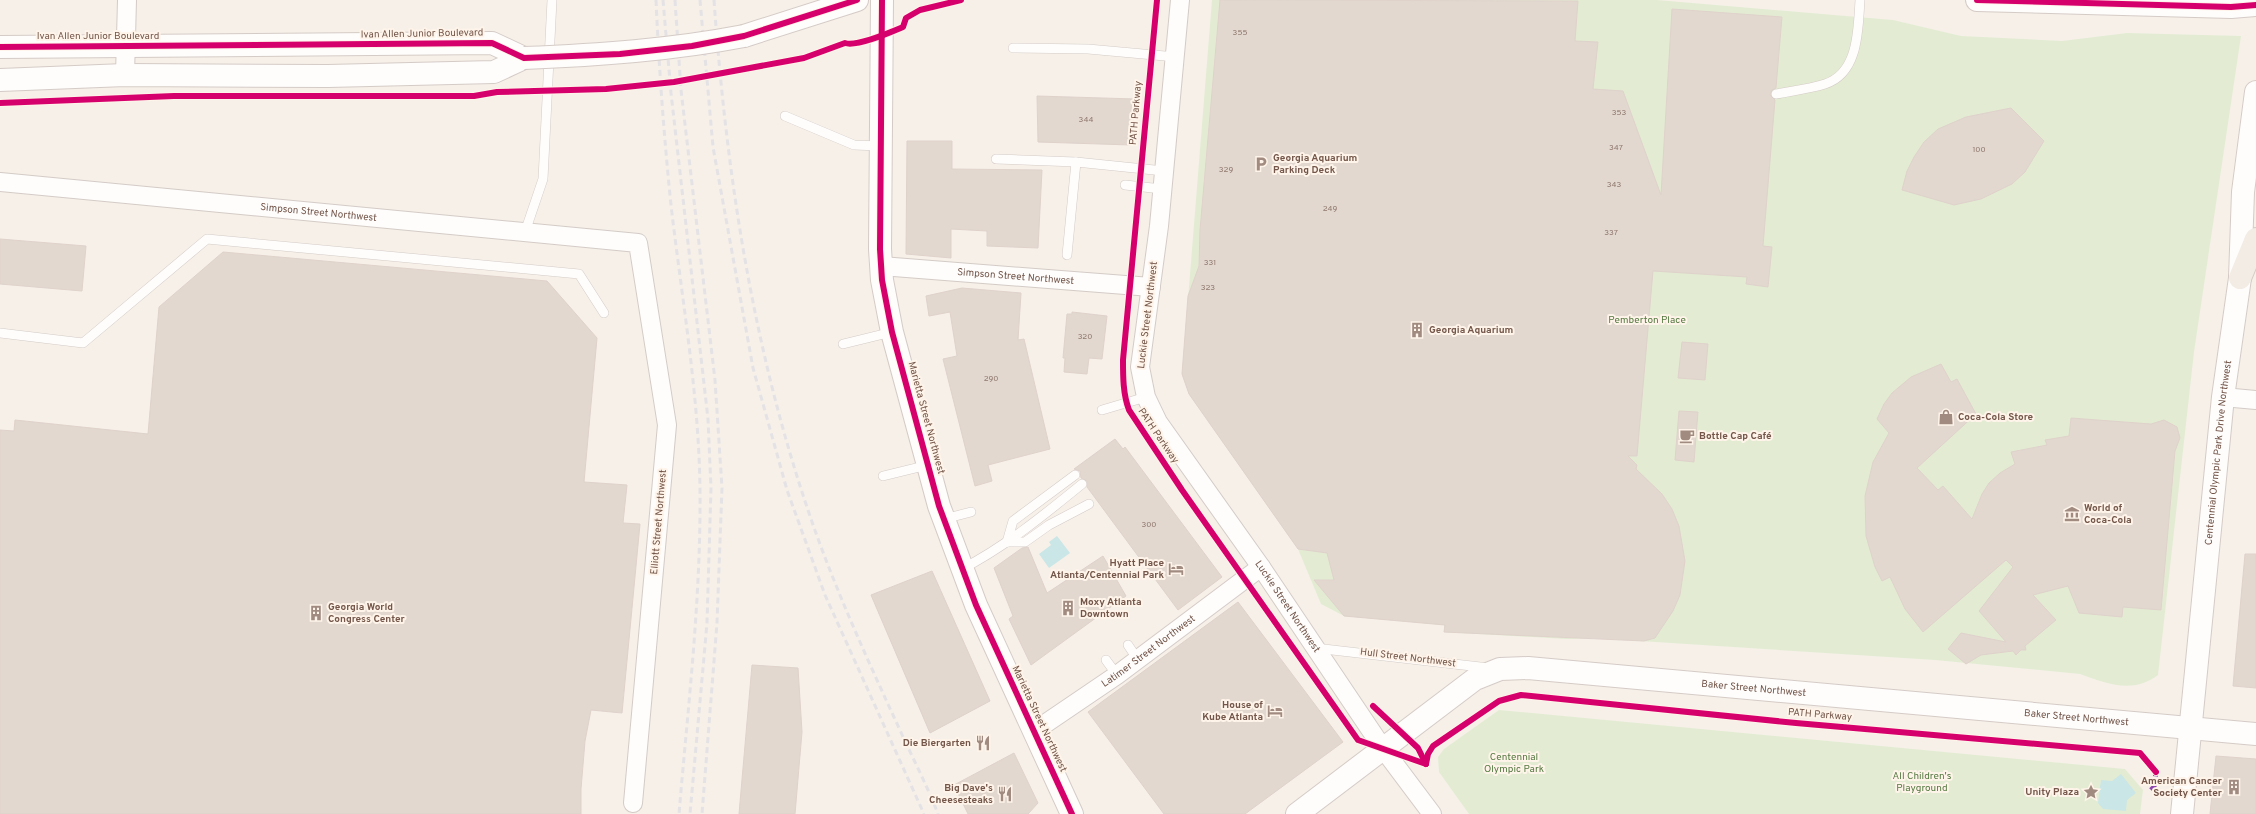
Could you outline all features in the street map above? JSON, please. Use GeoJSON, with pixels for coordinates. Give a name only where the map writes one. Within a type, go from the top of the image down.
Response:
{"type":"FeatureCollection","features":[{"type":"Feature","properties":{"kind":"main road","name":"Ivan Allen Junior Boulevard"},"geometry":{"type":"LineString","coordinates":[[0,80],[125,75],[328,76],[494,72],[524,58],[639,52],[692,46],[744,36],[857,0]]}},
{"type":"Feature","properties":{"kind":"main road","name":"Marietta Street Northwest"},"geometry":{"type":"LineString","coordinates":[[882,0],[880,146],[881,266],[892,332],[928,465],[944,519],[962,569],[976,605],[1033,732],[1072,814]]}},
{"type":"Feature","properties":{"kind":"main road"},"geometry":{"type":"LineString","coordinates":[[1977,0],[2231,7],[2256,5]]}},
{"type":"Feature","properties":{"kind":"main road","name":"Ivan Allen Junior Boulevard"},"geometry":{"type":"LineString","coordinates":[[0,47],[492,43],[524,58]]}},
{"type":"Feature","properties":{"kind":"main road","name":"Centennial Olympic Park Drive Northwest"},"geometry":{"type":"LineString","coordinates":[[2182,814],[2223,397],[2240,278],[2250,193],[2256,92]]}},
{"type":"Feature","properties":{"kind":"main road"},"geometry":{"type":"LineString","coordinates":[[2240,278],[2256,239]]}},
{"type":"Feature","properties":{"kind":"main road","name":"Baker Street Northwest"},"geometry":{"type":"LineString","coordinates":[[1298,814],[1384,750],[1475,679],[1500,669],[1528,668],[2256,734]]}},
{"type":"Feature","properties":{"kind":"street"},"geometry":{"type":"LineString","coordinates":[[125,75],[127,0]]}},
{"type":"Feature","properties":{"kind":"street","name":"Luckie Street Northwest"},"geometry":{"type":"LineString","coordinates":[[1180,0],[1176,57],[1162,189],[1140,367],[1146,397],[1158,422],[1261,567],[1384,750],[1432,814]]}},
{"type":"Feature","properties":{"kind":"street","name":"Simpson Street Northwest"},"geometry":{"type":"LineString","coordinates":[[0,182],[638,243]]}},
{"type":"Feature","properties":{"kind":"street","name":"Elliott Street Northwest"},"geometry":{"type":"LineString","coordinates":[[633,803],[668,425],[638,243]]}},
{"type":"Feature","properties":{"kind":"street","name":"Simpson Street Northwest"},"geometry":{"type":"LineString","coordinates":[[881,266],[1151,287]]}},
{"type":"Feature","properties":{"kind":"street"},"geometry":{"type":"LineString","coordinates":[[2223,397],[2256,400]]}},
{"type":"Feature","properties":{"kind":"street","name":"Latimer Street Northwest"},"geometry":{"type":"LineString","coordinates":[[1033,732],[1138,660],[1261,567]]}},
{"type":"Feature","properties":{"kind":"lane"},"geometry":{"type":"LineString","coordinates":[[525,232],[543,179],[552,0]]}},
{"type":"Feature","properties":{"kind":"lane"},"geometry":{"type":"LineString","coordinates":[[1776,94],[1825,84],[1835,79],[1851,58],[1856,40],[1860,0]]}},
{"type":"Feature","properties":{"kind":"lane"},"geometry":{"type":"LineString","coordinates":[[1014,48],[1088,49],[1176,57]]}},
{"type":"Feature","properties":{"kind":"lane"},"geometry":{"type":"LineString","coordinates":[[785,116],[854,145],[880,146]]}},
{"type":"Feature","properties":{"kind":"lane"},"geometry":{"type":"LineString","coordinates":[[996,159],[1076,162],[1164,170]]}},
{"type":"Feature","properties":{"kind":"lane"},"geometry":{"type":"LineString","coordinates":[[1066,255],[1076,162]]}},
{"type":"Feature","properties":{"kind":"lane"},"geometry":{"type":"LineString","coordinates":[[1125,185],[1162,189]]}},
{"type":"Feature","properties":{"kind":"lane"},"geometry":{"type":"LineString","coordinates":[[0,333],[83,343],[207,239],[579,274],[604,313]]}},
{"type":"Feature","properties":{"kind":"lane"},"geometry":{"type":"LineString","coordinates":[[843,344],[892,332]]}},
{"type":"Feature","properties":{"kind":"lane"},"geometry":{"type":"LineString","coordinates":[[1102,410],[1146,397]]}},
{"type":"Feature","properties":{"kind":"lane"},"geometry":{"type":"LineString","coordinates":[[883,476],[928,465]]}},
{"type":"Feature","properties":{"kind":"lane"},"geometry":{"type":"LineString","coordinates":[[1007,542],[1013,521],[1075,475]]}},
{"type":"Feature","properties":{"kind":"lane"},"geometry":{"type":"LineString","coordinates":[[962,569],[1007,542],[1044,516],[1082,484]]}},
{"type":"Feature","properties":{"kind":"lane"},"geometry":{"type":"LineString","coordinates":[[1007,542],[1025,542],[1050,525],[1089,504]]}},
{"type":"Feature","properties":{"kind":"lane"},"geometry":{"type":"LineString","coordinates":[[944,519],[971,512]]}},
{"type":"Feature","properties":{"kind":"lane"},"geometry":{"type":"LineString","coordinates":[[1044,516],[1050,525]]}},
{"type":"Feature","properties":{"kind":"lane"},"geometry":{"type":"LineString","coordinates":[[1128,645],[1138,660]]}},
{"type":"Feature","properties":{"kind":"lane","name":"Hull Street Northwest"},"geometry":{"type":"LineString","coordinates":[[1315,648],[1500,669]]}},
{"type":"Feature","properties":{"kind":"lane"},"geometry":{"type":"LineString","coordinates":[[1106,660],[1117,675]]}},
{"type":"Feature","properties":{"kind":"green space","name":"Pemberton Place"},"geometry":{"type":"Polygon","coordinates":[[[1212,0],[1657,0],[1893,20],[1961,36],[2062,41],[2127,33],[2241,36],[2194,352],[2158,675],[2149,681],[2129,686],[2110,684],[2080,674],[1935,660],[1593,638],[1567,639],[1444,632],[1444,625],[1344,616],[1321,604],[1298,549],[1189,394],[1182,374],[1212,0]]]}},
{"type":"Feature","properties":{"kind":"green space","name":"Centennial Olympic Park"},"geometry":{"type":"Polygon","coordinates":[[[1499,710],[2125,769],[2143,790],[2140,814],[1469,814],[1439,772],[1438,757],[1444,749],[1499,710]]]}},
{"type":"Feature","properties":{"kind":"water"},"geometry":{"type":"Polygon","coordinates":[[[1057,536],[1070,553],[1049,568],[1039,554],[1051,545],[1049,542],[1057,536]]]}},
{"type":"Feature","properties":{"kind":"water"},"geometry":{"type":"Polygon","coordinates":[[[2121,774],[2136,793],[2127,800],[2126,811],[2103,809],[2098,803],[2101,780],[2112,781],[2121,774]]]}},
{"type":"Feature","properties":{"kind":"building","name":"Georgia Aquarium"},"geometry":{"type":"Polygon","coordinates":[[[1220,0],[1578,1],[1575,41],[1598,42],[1593,89],[1623,91],[1661,195],[1672,9],[1782,17],[1776,88],[1772,90],[1770,95],[1775,100],[1763,246],[1772,247],[1768,287],[1746,284],[1747,277],[1653,271],[1637,456],[1628,456],[1637,465],[1636,469],[1662,494],[1672,509],[1679,526],[1685,561],[1680,595],[1673,611],[1655,638],[1644,641],[1444,632],[1445,625],[1344,616],[1314,580],[1334,580],[1327,553],[1298,549],[1189,394],[1182,374],[1188,296],[1199,266],[1200,230],[1220,0]]]}},
{"type":"Feature","properties":{"kind":"building"},"geometry":{"type":"Polygon","coordinates":[[[1037,96],[1135,99],[1131,145],[1038,142],[1037,96]]]}},
{"type":"Feature","properties":{"kind":"building"},"geometry":{"type":"Polygon","coordinates":[[[2011,108],[2044,141],[2025,172],[2012,184],[1981,199],[1954,205],[1902,190],[1907,171],[1914,157],[1924,142],[1938,129],[1966,117],[2011,108]]]}},
{"type":"Feature","properties":{"kind":"building"},"geometry":{"type":"Polygon","coordinates":[[[907,141],[952,141],[952,169],[1042,170],[1038,248],[987,246],[987,231],[951,229],[951,258],[906,254],[907,141]]]}},
{"type":"Feature","properties":{"kind":"building"},"geometry":{"type":"Polygon","coordinates":[[[0,239],[86,246],[82,291],[0,284],[0,239]]]}},
{"type":"Feature","properties":{"kind":"building","name":"Georgia World Congress Center"},"geometry":{"type":"Polygon","coordinates":[[[223,252],[547,281],[597,338],[584,482],[627,485],[623,523],[640,524],[622,713],[591,710],[585,741],[581,789],[581,814],[0,814],[0,430],[14,431],[15,420],[148,434],[159,307],[223,252]]]}},
{"type":"Feature","properties":{"kind":"building"},"geometry":{"type":"Polygon","coordinates":[[[962,288],[1021,293],[1018,340],[1024,339],[1050,449],[988,465],[992,481],[975,486],[943,359],[957,356],[950,312],[929,316],[926,296],[962,288]]]}},
{"type":"Feature","properties":{"kind":"building"},"geometry":{"type":"Polygon","coordinates":[[[1072,312],[1107,316],[1102,359],[1089,358],[1087,374],[1064,372],[1065,358],[1063,358],[1067,314],[1072,314],[1072,312]]]}},
{"type":"Feature","properties":{"kind":"building"},"geometry":{"type":"Polygon","coordinates":[[[1682,342],[1708,344],[1705,380],[1678,378],[1682,342]]]}},
{"type":"Feature","properties":{"kind":"building","name":"World of Coca-Cola"},"geometry":{"type":"Polygon","coordinates":[[[1941,364],[1951,382],[1957,379],[1976,414],[1917,468],[1938,490],[1943,486],[1972,519],[1982,494],[1989,483],[2000,473],[2015,464],[2011,452],[2047,445],[2045,440],[2069,436],[2071,418],[2151,424],[2164,420],[2177,427],[2180,438],[2175,451],[2161,610],[2123,607],[2122,617],[2079,613],[2068,586],[2033,595],[2056,620],[2025,646],[2026,650],[2021,650],[2016,655],[2013,651],[1981,655],[1966,664],[1948,649],[1961,633],[2006,642],[1979,611],[2013,567],[2006,560],[1923,632],[1905,609],[1890,577],[1882,581],[1875,567],[1866,536],[1865,496],[1873,462],[1889,433],[1877,419],[1884,404],[1892,393],[1911,377],[1941,364]]]}},
{"type":"Feature","properties":{"kind":"building","name":"Bottle Cap Café"},"geometry":{"type":"Polygon","coordinates":[[[1679,411],[1698,412],[1694,462],[1675,460],[1679,411]]]}},
{"type":"Feature","properties":{"kind":"building"},"geometry":{"type":"Polygon","coordinates":[[[1115,439],[1123,449],[1125,447],[1222,577],[1178,610],[1087,487],[1087,481],[1081,478],[1080,471],[1074,469],[1115,439]]]}},
{"type":"Feature","properties":{"kind":"building","name":"Moxy Atlanta Downtown"},"geometry":{"type":"Polygon","coordinates":[[[1028,547],[1047,593],[1103,556],[1126,596],[1031,665],[1009,619],[1013,616],[994,568],[1022,548],[1028,547]]]}},
{"type":"Feature","properties":{"kind":"building"},"geometry":{"type":"Polygon","coordinates":[[[2245,554],[2256,554],[2256,688],[2233,686],[2245,554]]]}},
{"type":"Feature","properties":{"kind":"building"},"geometry":{"type":"Polygon","coordinates":[[[932,571],[990,701],[930,733],[871,595],[932,571]]]}},
{"type":"Feature","properties":{"kind":"building"},"geometry":{"type":"Polygon","coordinates":[[[1238,602],[1343,742],[1245,814],[1164,814],[1088,712],[1238,602]]]}},
{"type":"Feature","properties":{"kind":"building"},"geometry":{"type":"Polygon","coordinates":[[[752,665],[798,668],[802,732],[795,814],[739,814],[752,665]]]}},
{"type":"Feature","properties":{"kind":"building"},"geometry":{"type":"Polygon","coordinates":[[[1014,753],[1038,803],[1028,814],[968,814],[954,785],[1014,753]]]}},
{"type":"Feature","properties":{"kind":"building","name":"American Cancer Society Center"},"geometry":{"type":"Polygon","coordinates":[[[2216,756],[2256,759],[2256,814],[2210,814],[2216,756]]]}},
{"type":"Feature","properties":{"kind":"railway"},"geometry":{"type":"LineString","coordinates":[[656,0],[666,154],[697,419],[699,454],[700,531],[696,612],[679,814]]}},
{"type":"Feature","properties":{"kind":"railway"},"geometry":{"type":"LineString","coordinates":[[663,0],[671,93],[708,419],[711,488],[707,623],[690,814]]}},
{"type":"Feature","properties":{"kind":"railway"},"geometry":{"type":"LineString","coordinates":[[675,0],[681,90],[715,380],[722,488],[717,623],[702,814]]}},
{"type":"Feature","properties":{"kind":"railway"},"geometry":{"type":"LineString","coordinates":[[700,0],[713,147],[753,368],[787,490],[825,595],[924,814]]}},
{"type":"Feature","properties":{"kind":"railway"},"geometry":{"type":"LineString","coordinates":[[714,0],[727,136],[747,271],[777,405],[795,471],[826,561],[846,609],[938,814]]}},
{"type":"Feature","properties":{"kind":"marked path"},"geometry":{"type":"LineString","coordinates":[[2151,790],[2154,787],[2156,772],[2154,770]]}},
{"type":"Feature","properties":{"kind":"cycle path"},"geometry":{"type":"LineString","coordinates":[[0,47],[492,43],[524,58],[620,54],[692,46],[744,36],[857,0]]}},
{"type":"Feature","properties":{"kind":"cycle path"},"geometry":{"type":"LineString","coordinates":[[882,0],[880,249],[882,280],[892,332],[939,506],[976,605],[1072,814]]}},
{"type":"Feature","properties":{"kind":"cycle path"},"geometry":{"type":"LineString","coordinates":[[0,103],[174,96],[474,96],[497,92],[606,89],[674,82],[804,58],[845,43],[850,44],[865,41],[903,27],[906,18],[920,10],[961,0]]}},
{"type":"Feature","properties":{"kind":"cycle path","name":"PATH Parkway"},"geometry":{"type":"LineString","coordinates":[[1157,0],[1123,360],[1124,392],[1129,410],[1182,490],[1358,740],[1426,764]]}},
{"type":"Feature","properties":{"kind":"cycle path"},"geometry":{"type":"LineString","coordinates":[[1977,0],[2231,7],[2256,5]]}},
{"type":"Feature","properties":{"kind":"cycle path","name":"PATH Parkway"},"geometry":{"type":"LineString","coordinates":[[1426,764],[1428,754],[1433,746],[1499,701],[1521,695],[1796,723],[2140,753],[2156,772]]}},
{"type":"Feature","properties":{"kind":"cycle path"},"geometry":{"type":"LineString","coordinates":[[1373,706],[1418,748],[1426,764]]}},
{"type":"Feature","properties":{"kind":"place","name":"Georgia Aquarium Parking Deck"},"geometry":{"type":"Point","coordinates":[1261,164]}},
{"type":"Feature","properties":{"kind":"place","name":"Georgia Aquarium"},"geometry":{"type":"Point","coordinates":[1417,330]}},
{"type":"Feature","properties":{"kind":"place","name":"Coca‑Cola Store"},"geometry":{"type":"Point","coordinates":[1946,417]}},
{"type":"Feature","properties":{"kind":"place","name":"Bottle Cap Café"},"geometry":{"type":"Point","coordinates":[1687,436]}},
{"type":"Feature","properties":{"kind":"place","name":"World of Coca-Cola"},"geometry":{"type":"Point","coordinates":[2072,514]}},
{"type":"Feature","properties":{"kind":"place","name":"Hyatt Place Atlanta/Centennial Park"},"geometry":{"type":"Point","coordinates":[1176,569]}},
{"type":"Feature","properties":{"kind":"place","name":"Moxy Atlanta Downtown"},"geometry":{"type":"Point","coordinates":[1068,608]}},
{"type":"Feature","properties":{"kind":"place","name":"Georgia World Congress Center"},"geometry":{"type":"Point","coordinates":[316,613]}},
{"type":"Feature","properties":{"kind":"place","name":"House of Kube Atlanta"},"geometry":{"type":"Point","coordinates":[1275,711]}},
{"type":"Feature","properties":{"kind":"place","name":"Die Biergarten"},"geometry":{"type":"Point","coordinates":[983,743]}},
{"type":"Feature","properties":{"kind":"place","name":"American Cancer Society Center"},"geometry":{"type":"Point","coordinates":[2234,787]}},
{"type":"Feature","properties":{"kind":"place","name":"Unity Plaza"},"geometry":{"type":"Point","coordinates":[2091,792]}},
{"type":"Feature","properties":{"kind":"place","name":"Big Dave's Cheesesteaks"},"geometry":{"type":"Point","coordinates":[1005,794]}},
{"type":"Feature","properties":{"kind":"park label","name":"All Children's Playground"},"geometry":{"type":"Point","coordinates":[1922,782]}}]}
